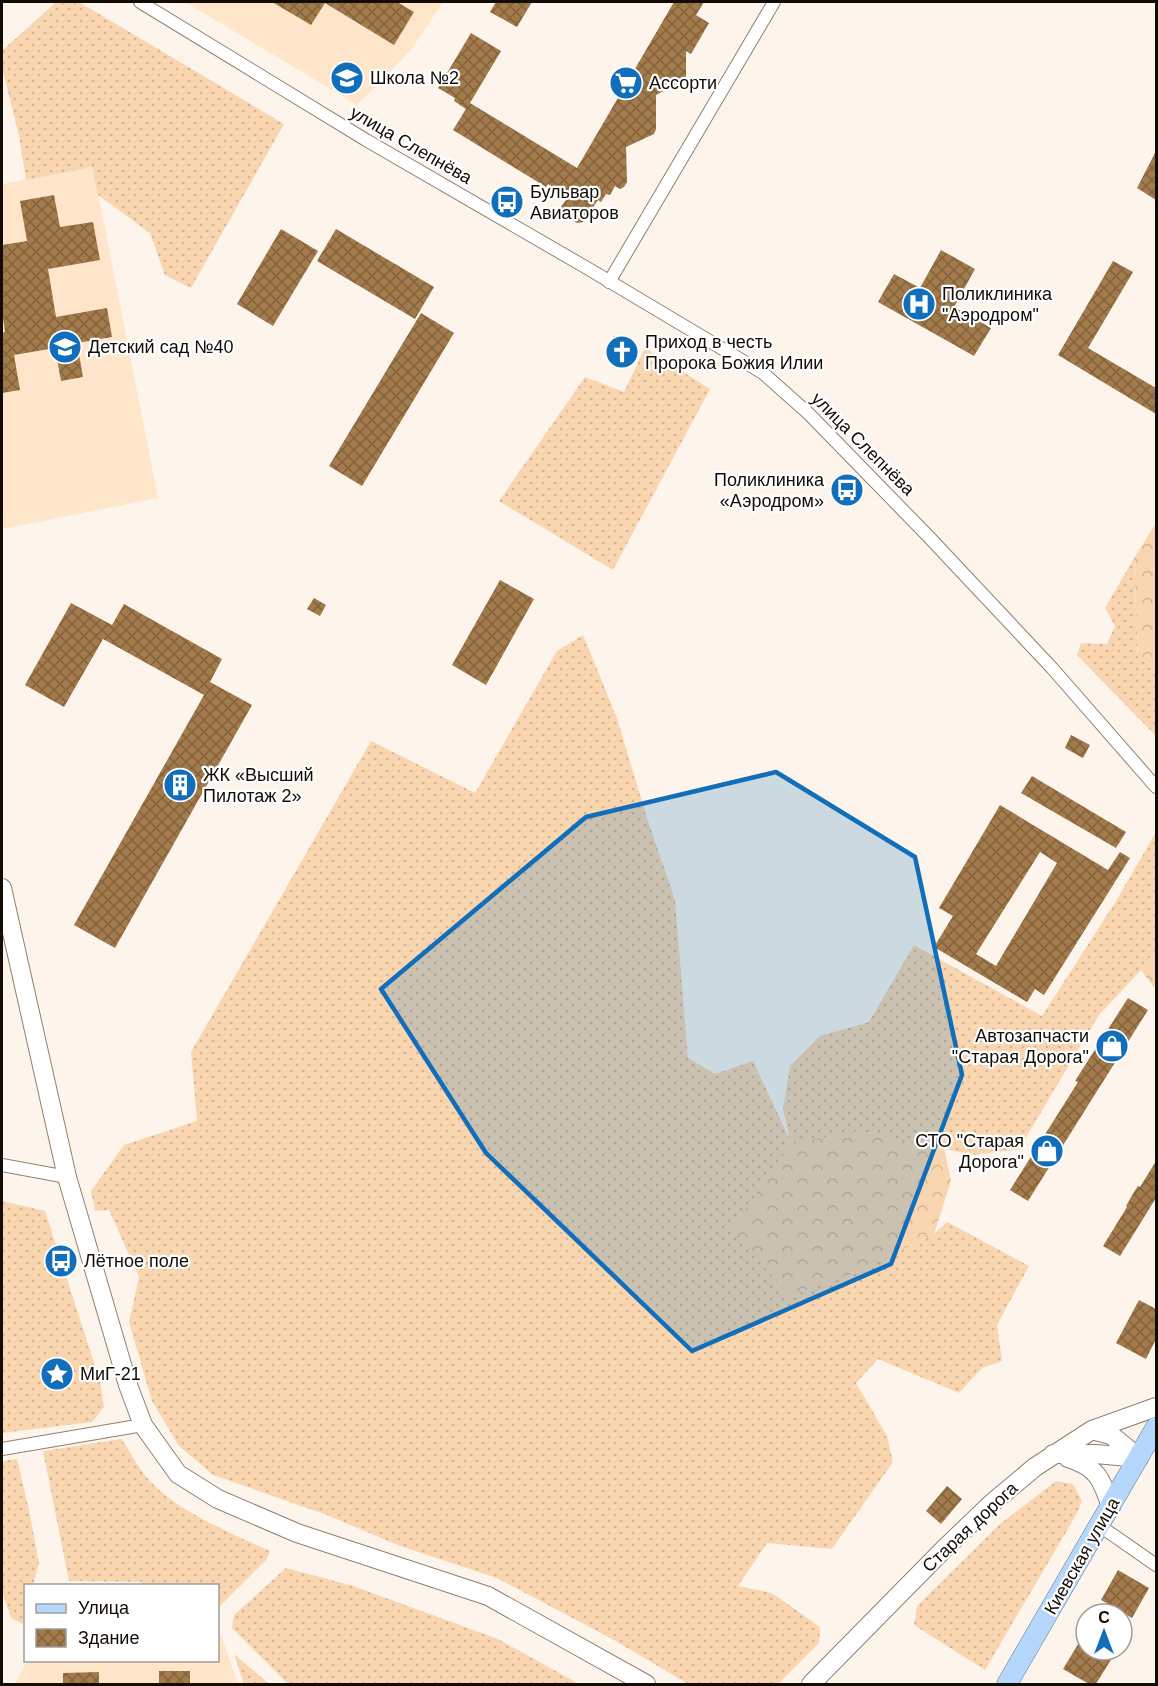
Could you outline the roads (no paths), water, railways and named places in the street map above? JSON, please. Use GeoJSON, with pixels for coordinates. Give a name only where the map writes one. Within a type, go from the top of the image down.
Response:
{"type":"FeatureCollection","features":[{"type":"Feature","properties":{"kind":"main road","name":"Киевская улица"},"geometry":{"type":"LineString","coordinates":[[1007,1684],[1156,1427]]}},
{"type":"Feature","properties":{"kind":"street","name":"улица Слепнёва"},"geometry":{"type":"LineString","coordinates":[[140,2],[366,140],[763,373],[809,414],[1046,660],[1156,787]]}},
{"type":"Feature","properties":{"kind":"street"},"geometry":{"type":"LineString","coordinates":[[609,282],[774,2]]}},
{"type":"Feature","properties":{"kind":"street"},"geometry":{"type":"LineString","coordinates":[[2,888],[67,1177],[128,1385],[143,1425],[178,1474],[218,1499],[297,1533],[488,1596],[646,1684]]}},
{"type":"Feature","properties":{"kind":"street"},"geometry":{"type":"LineString","coordinates":[[2,1165],[67,1177]]}},
{"type":"Feature","properties":{"kind":"street","name":"Старая дорога"},"geometry":{"type":"LineString","coordinates":[[811,1684],[984,1511],[1035,1467],[1092,1430],[1156,1407]]}},
{"type":"Feature","properties":{"kind":"street"},"geometry":{"type":"LineString","coordinates":[[2,1449],[143,1425]]}},
{"type":"Feature","properties":{"kind":"street"},"geometry":{"type":"LineString","coordinates":[[1092,1430],[1111,1435],[1139,1458]]}},
{"type":"Feature","properties":{"kind":"street"},"geometry":{"type":"LineString","coordinates":[[1052,1454],[1096,1454],[1139,1458]]}},
{"type":"Feature","properties":{"kind":"street"},"geometry":{"type":"LineString","coordinates":[[1052,1454],[1085,1463],[1098,1476],[1105,1488],[1111,1507]]}},
{"type":"Feature","properties":{"kind":"street"},"geometry":{"type":"LineString","coordinates":[[1100,1526],[1156,1564]]}},
{"type":"Feature","properties":{"kind":"place","name":"Школа №2"},"geometry":{"type":"Point","coordinates":[347,78]}},
{"type":"Feature","properties":{"kind":"place","name":"Ассорти"},"geometry":{"type":"Point","coordinates":[626,83]}},
{"type":"Feature","properties":{"kind":"place","name":"Бульвар Авиаторов"},"geometry":{"type":"Point","coordinates":[507,202]}},
{"type":"Feature","properties":{"kind":"place","name":"Поликлиника \"Аэродром\""},"geometry":{"type":"Point","coordinates":[919,304]}},
{"type":"Feature","properties":{"kind":"place","name":"Детский сад №40"},"geometry":{"type":"Point","coordinates":[65,347]}},
{"type":"Feature","properties":{"kind":"place","name":"Приход в честь Пророка Божия Илии"},"geometry":{"type":"Point","coordinates":[622,352]}},
{"type":"Feature","properties":{"kind":"place","name":"Поликлиника «Аэродром»"},"geometry":{"type":"Point","coordinates":[847,490]}},
{"type":"Feature","properties":{"kind":"place","name":"ЖК «Высший Пилотаж 2»"},"geometry":{"type":"Point","coordinates":[180,785]}},
{"type":"Feature","properties":{"kind":"place","name":"Автозапчасти \"Старая Дорога\""},"geometry":{"type":"Point","coordinates":[1112,1046]}},
{"type":"Feature","properties":{"kind":"place","name":"СТО \"Старая Дорога\""},"geometry":{"type":"Point","coordinates":[1047,1151]}},
{"type":"Feature","properties":{"kind":"place","name":"Лётное поле"},"geometry":{"type":"Point","coordinates":[61,1261]}},
{"type":"Feature","properties":{"kind":"place","name":"МиГ-21"},"geometry":{"type":"Point","coordinates":[57,1374]}}]}
